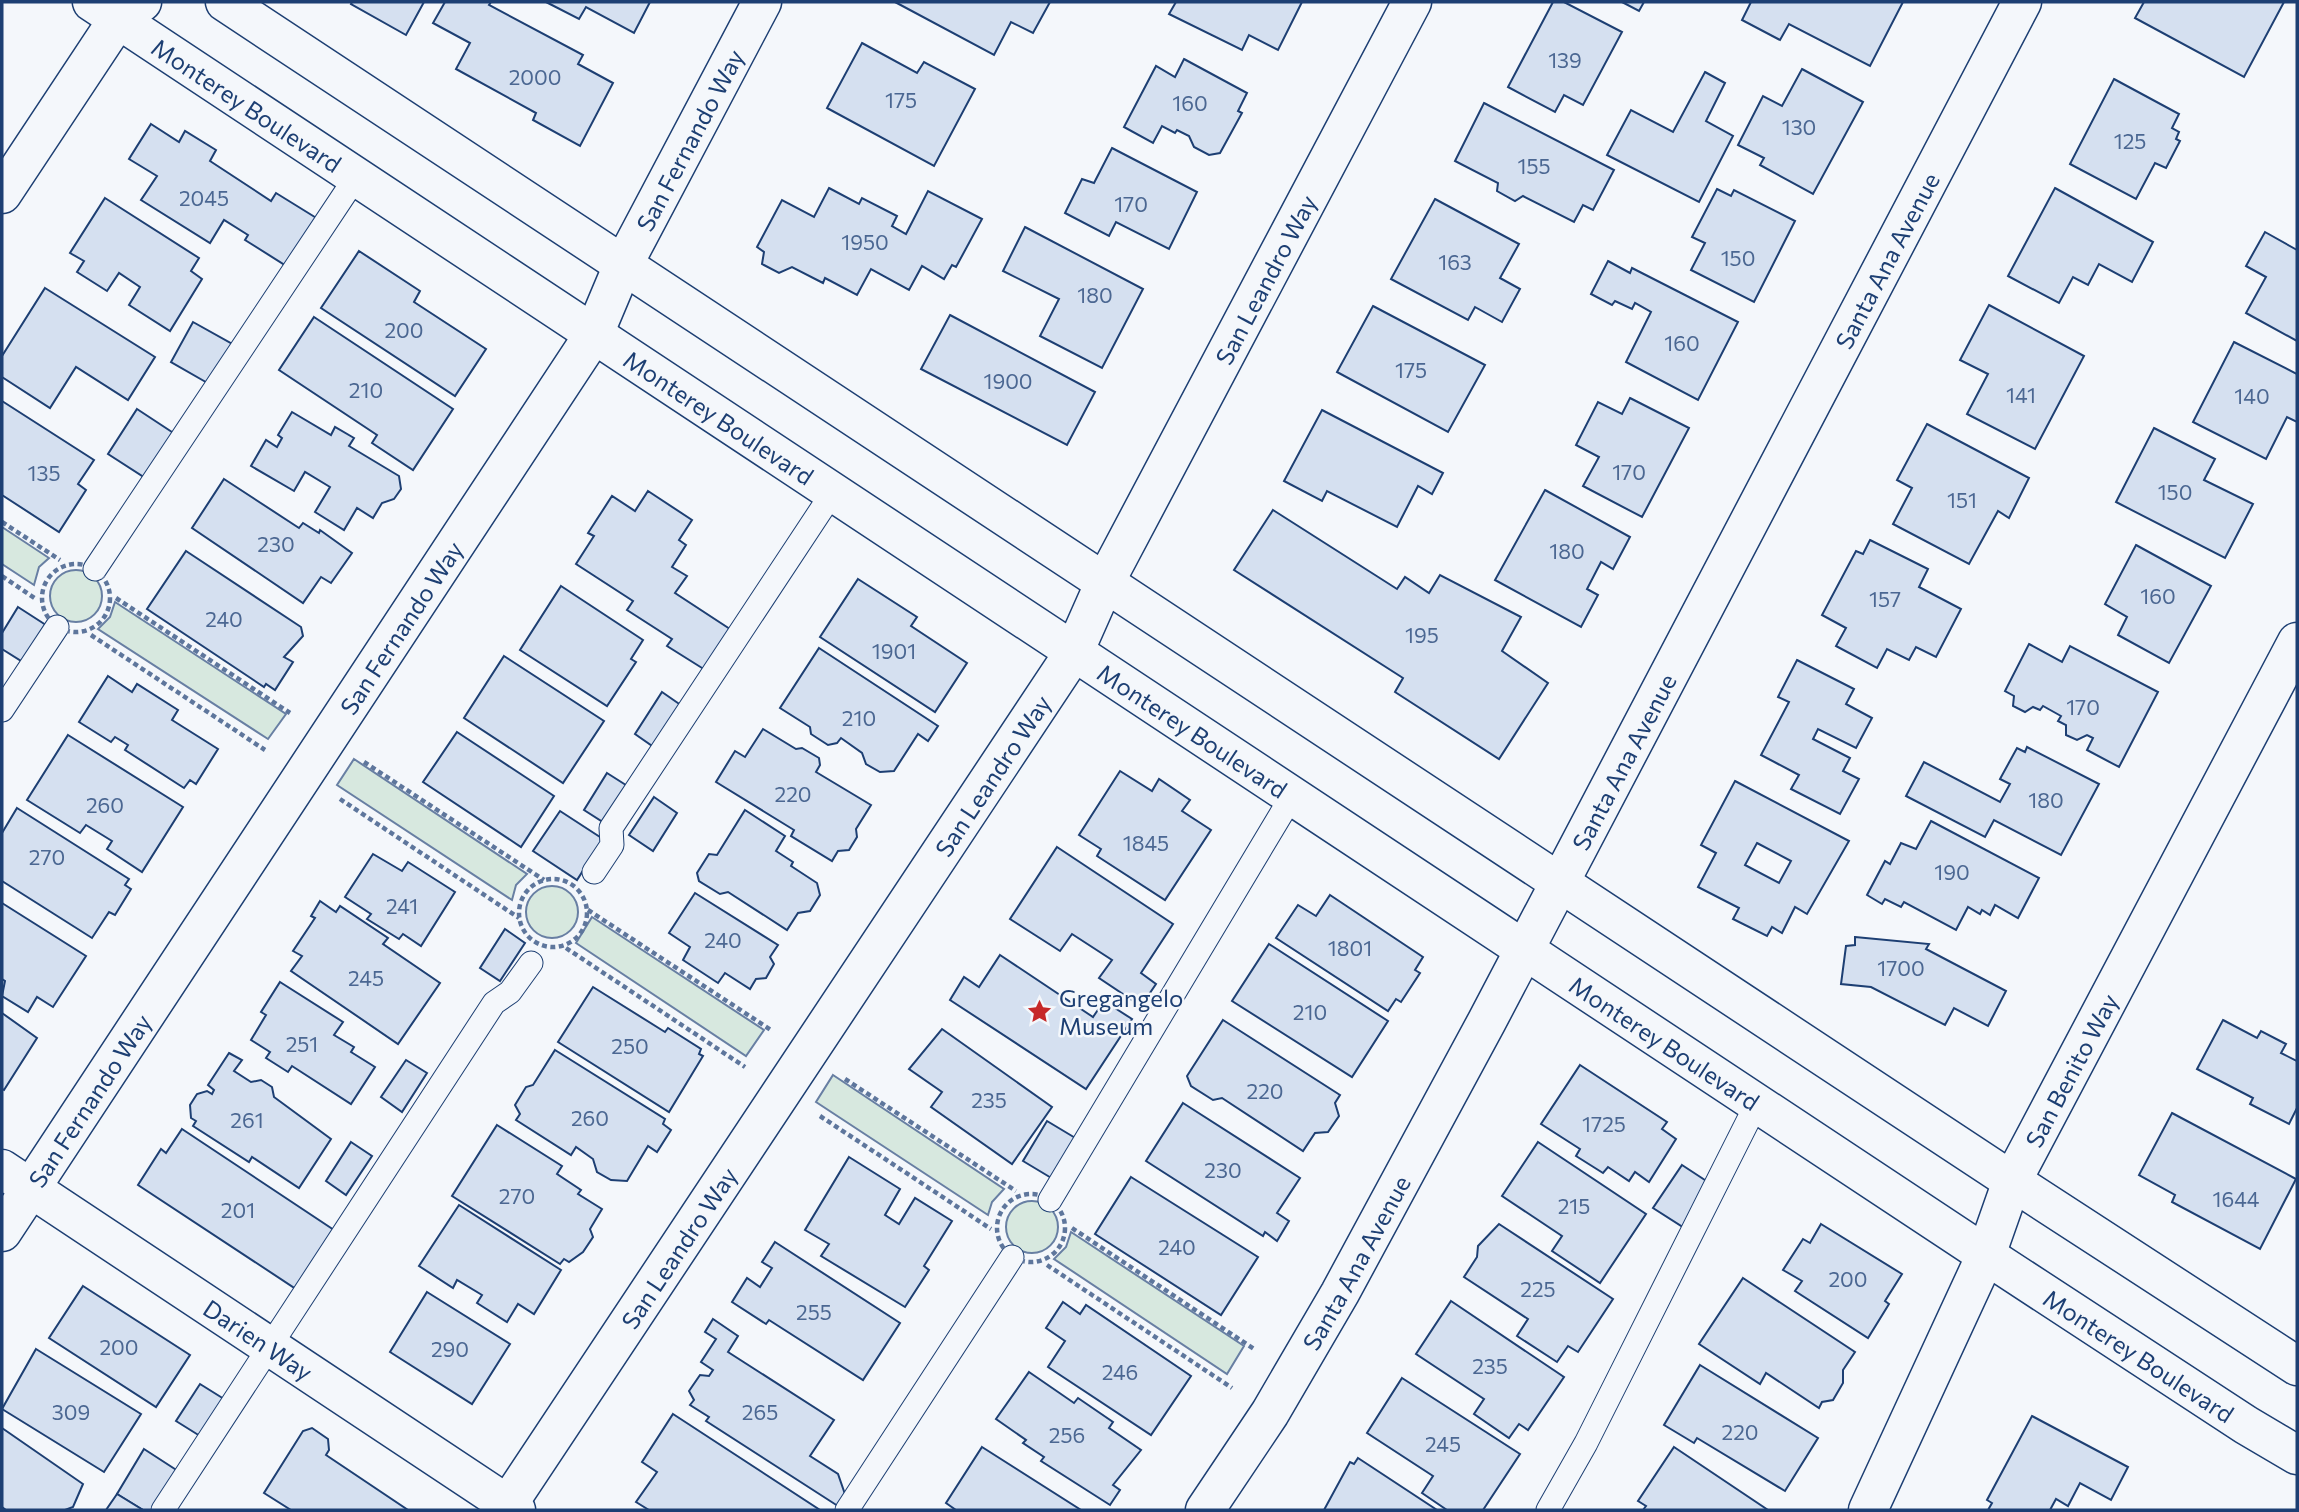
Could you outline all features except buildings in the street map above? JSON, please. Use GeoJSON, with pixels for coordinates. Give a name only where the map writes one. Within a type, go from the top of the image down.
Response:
{"type":"FeatureCollection","features":[{"type":"Feature","properties":{"kind":"street"},"geometry":{"type":"LineString","coordinates":[[225,2],[2012,1181],[2297,1366]]}},
{"type":"Feature","properties":{"kind":"street","name":"San Fernando Way"},"geometry":{"type":"LineString","coordinates":[[2,1233],[16,1179],[594,334],[623,265],[762,2]]}},
{"type":"Feature","properties":{"kind":"street","name":"San Leandro Way"},"geometry":{"type":"LineString","coordinates":[[509,1508],[1074,652],[1105,582],[1412,2]]}},
{"type":"Feature","properties":{"kind":"street","name":"Santa Ana Avenue"},"geometry":{"type":"LineString","coordinates":[[1205,1510],[1294,1375],[1481,1033],[1558,881],[2022,2]]}},
{"type":"Feature","properties":{"kind":"street"},"geometry":{"type":"LineString","coordinates":[[2,194],[117,7]]}},
{"type":"Feature","properties":{"kind":"street","name":"Monterey Boulevard"},"geometry":{"type":"LineString","coordinates":[[117,7],[356,177],[1986,1255],[2246,1425],[2297,1455]]}},
{"type":"Feature","properties":{"kind":"street","name":"San Benito Way"},"geometry":{"type":"LineString","coordinates":[[1868,1510],[1986,1255],[2012,1181],[2297,642]]}},
{"type":"Feature","properties":{"kind":"street","name":"Darien Way"},"geometry":{"type":"LineString","coordinates":[[16,1179],[509,1508]]}},
{"type":"Feature","properties":{"kind":"lane"},"geometry":{"type":"LineString","coordinates":[[95,569],[356,177]]}},
{"type":"Feature","properties":{"kind":"lane"},"geometry":{"type":"LineString","coordinates":[[594,872],[612,845],[611,828],[833,492]]}},
{"type":"Feature","properties":{"kind":"lane"},"geometry":{"type":"LineString","coordinates":[[2,710],[57,627]]}},
{"type":"Feature","properties":{"kind":"lane"},"geometry":{"type":"LineString","coordinates":[[1050,1200],[1292,796]]}},
{"type":"Feature","properties":{"kind":"lane"},"geometry":{"type":"LineString","coordinates":[[163,1510],[494,1003],[510,992],[531,963]]}},
{"type":"Feature","properties":{"kind":"lane"},"geometry":{"type":"LineString","coordinates":[[1548,1510],[1586,1443],[1758,1104]]}},
{"type":"Feature","properties":{"kind":"lane"},"geometry":{"type":"LineString","coordinates":[[847,1510],[1012,1257]]}},
{"type":"Feature","properties":{"kind":"path"},"geometry":{"type":"LineString","coordinates":[[2,522],[66,565]]}},
{"type":"Feature","properties":{"kind":"path"},"geometry":{"type":"LineString","coordinates":[[2,576],[42,603]]}},
{"type":"Feature","properties":{"kind":"path"},"geometry":{"type":"LineString","coordinates":[[558,879],[572,885],[582,895],[587,909],[582,932],[573,941],[562,946],[548,947],[534,941],[524,932],[519,918],[524,894],[533,885],[544,880],[558,879]]}},
{"type":"Feature","properties":{"kind":"path"},"geometry":{"type":"LineString","coordinates":[[1065,1224],[1294,1375]]}},
{"type":"Feature","properties":{"kind":"path"},"geometry":{"type":"LineString","coordinates":[[1041,1261],[1270,1413]]}},
{"type":"Feature","properties":{"kind":"shaded area"},"geometry":{"type":"Polygon","coordinates":[[[2,527],[49,558],[39,567],[34,585],[2,564],[2,527]]]}},
{"type":"Feature","properties":{"kind":"shaded area"},"geometry":{"type":"Polygon","coordinates":[[[76,570],[95,577],[102,596],[95,615],[76,622],[57,615],[50,596],[57,577],[76,570]]]}},
{"type":"Feature","properties":{"kind":"shaded area"},"geometry":{"type":"Polygon","coordinates":[[[115,602],[286,714],[268,739],[98,629],[110,617],[115,602]]]}},
{"type":"Feature","properties":{"kind":"shaded area"},"geometry":{"type":"Polygon","coordinates":[[[354,759],[527,874],[516,885],[512,900],[337,785],[354,759]]]}},
{"type":"Feature","properties":{"kind":"shaded area"},"geometry":{"type":"Polygon","coordinates":[[[552,886],[571,893],[578,912],[571,931],[552,938],[533,931],[526,912],[533,893],[552,886]]]}},
{"type":"Feature","properties":{"kind":"shaded area"},"geometry":{"type":"Polygon","coordinates":[[[592,917],[764,1030],[746,1056],[576,943],[592,917]]]}},
{"type":"Feature","properties":{"kind":"shaded area"},"geometry":{"type":"Polygon","coordinates":[[[833,1075],[1004,1189],[992,1202],[988,1215],[816,1102],[833,1075]]]}},
{"type":"Feature","properties":{"kind":"shaded area"},"geometry":{"type":"Polygon","coordinates":[[[1032,1201],[1051,1208],[1058,1227],[1051,1246],[1032,1253],[1013,1246],[1006,1227],[1013,1208],[1032,1201]]]}},
{"type":"Feature","properties":{"kind":"shaded area"},"geometry":{"type":"Polygon","coordinates":[[[1071,1232],[1244,1346],[1227,1374],[1054,1259],[1066,1247],[1071,1232]]]}},
{"type":"Feature","properties":{"kind":"place","name":"Gregangelo Museum"},"geometry":{"type":"Point","coordinates":[1039,1011]}}]}
